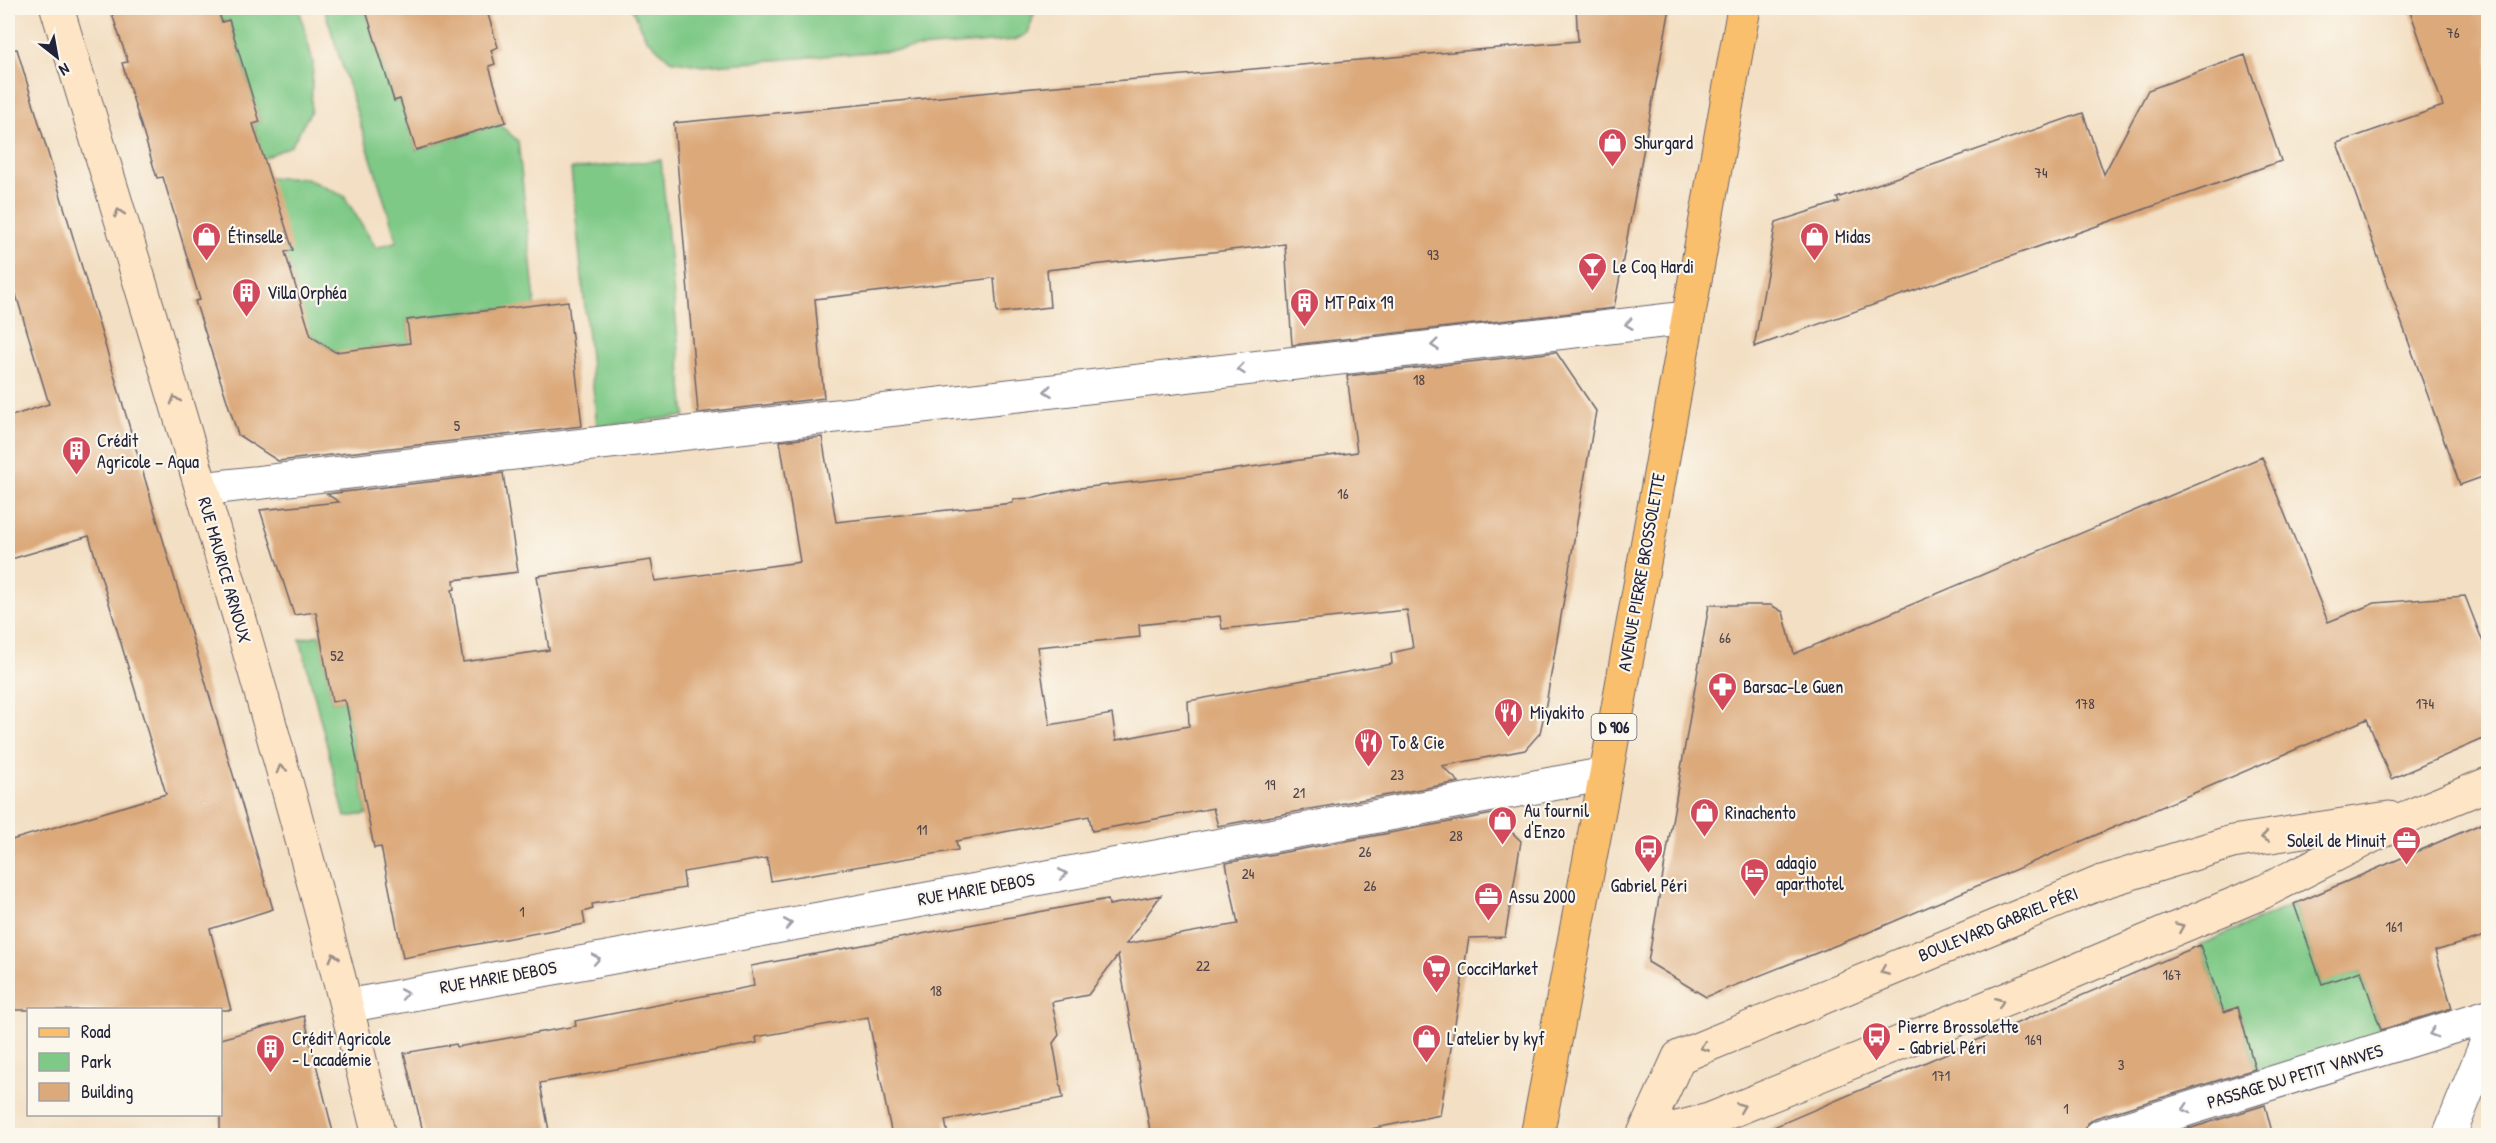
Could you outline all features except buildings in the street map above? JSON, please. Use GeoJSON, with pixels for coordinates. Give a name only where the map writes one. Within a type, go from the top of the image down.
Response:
{"type":"FeatureCollection","features":[{"type":"Feature","properties":{"kind":"main road","name":"RUE MAURICE ARNOUX"},"geometry":{"type":"LineString","coordinates":[[57,8],[202,489],[347,1006],[379,1136]]}},
{"type":"Feature","properties":{"kind":"main road","name":"AVENUE PIERRE BROSSOLETTE"},"geometry":{"type":"LineString","coordinates":[[1537,1136],[1606,774],[1744,8]]}},
{"type":"Feature","properties":{"kind":"main road","name":"BOULEVARD GABRIEL PÉRI"},"geometry":{"type":"LineString","coordinates":[[1644,1136],[1708,1120],[2048,983],[2263,892],[2415,814],[2488,784]]}},
{"type":"Feature","properties":{"kind":"main road","name":"BOULEVARD GABRIEL PÉRI"},"geometry":{"type":"LineString","coordinates":[[1644,1136],[1679,1056],[2102,882],[2232,842],[2415,814]]}},
{"type":"Feature","properties":{"kind":"street"},"geometry":{"type":"LineString","coordinates":[[202,489],[1687,318]]}},
{"type":"Feature","properties":{"kind":"street","name":"RUE MARIE DEBOS"},"geometry":{"type":"LineString","coordinates":[[347,1006],[1606,774]]}},
{"type":"Feature","properties":{"kind":"street","name":"PASSAGE DU PETIT VANVES"},"geometry":{"type":"LineString","coordinates":[[2101,1136],[2488,1016]]}},
{"type":"Feature","properties":{"kind":"street"},"geometry":{"type":"LineString","coordinates":[[2448,1136],[2488,1039]]}},
{"type":"Feature","properties":{"kind":"green space"},"geometry":{"type":"Polygon","coordinates":[[[217,8],[299,8],[313,62],[311,111],[291,146],[257,161],[251,142],[258,140],[253,124],[260,122],[229,20],[222,22],[217,8]]]}},
{"type":"Feature","properties":{"kind":"green space"},"geometry":{"type":"Polygon","coordinates":[[[324,8],[365,8],[394,101],[400,99],[416,150],[499,124],[518,141],[536,311],[497,309],[407,320],[410,343],[374,347],[354,364],[293,324],[299,299],[262,178],[305,178],[344,196],[376,248],[397,241],[324,8]]]}},
{"type":"Feature","properties":{"kind":"green space"},"geometry":{"type":"Polygon","coordinates":[[[632,8],[1036,8],[1028,33],[1015,40],[703,66],[670,60],[646,38],[632,8]]]}},
{"type":"Feature","properties":{"kind":"green space"},"geometry":{"type":"Polygon","coordinates":[[[661,160],[685,416],[597,427],[571,169],[661,160]]]}},
{"type":"Feature","properties":{"kind":"green space"},"geometry":{"type":"Polygon","coordinates":[[[320,635],[332,702],[344,700],[346,703],[367,814],[345,817],[300,639],[320,635]]]}},
{"type":"Feature","properties":{"kind":"green space"},"geometry":{"type":"Polygon","coordinates":[[[2294,904],[2322,983],[2361,971],[2382,1034],[2256,1072],[2238,1008],[2224,1012],[2200,945],[2294,904]]]}},
{"type":"Feature","properties":{"kind":"place","name":"Shurgard"},"geometry":{"type":"Point","coordinates":[1613,168]}},
{"type":"Feature","properties":{"kind":"place","name":"Étinselle"},"geometry":{"type":"Point","coordinates":[207,262]}},
{"type":"Feature","properties":{"kind":"place","name":"Midas"},"geometry":{"type":"Point","coordinates":[1814,262]}},
{"type":"Feature","properties":{"kind":"place","name":"Le Coq Hardi"},"geometry":{"type":"Point","coordinates":[1592,292]}},
{"type":"Feature","properties":{"kind":"place","name":"Villa Orphéa"},"geometry":{"type":"Point","coordinates":[246,318]}},
{"type":"Feature","properties":{"kind":"place","name":"MT Paix 19"},"geometry":{"type":"Point","coordinates":[1304,328]}},
{"type":"Feature","properties":{"kind":"place","name":"Crédit Agricole − Aqua"},"geometry":{"type":"Point","coordinates":[76,476]}},
{"type":"Feature","properties":{"kind":"place","name":"Barsac-Le Guen"},"geometry":{"type":"Point","coordinates":[1722,712]}},
{"type":"Feature","properties":{"kind":"place","name":"Miyakito"},"geometry":{"type":"Point","coordinates":[1509,738]}},
{"type":"Feature","properties":{"kind":"place","name":"To & Cie"},"geometry":{"type":"Point","coordinates":[1369,768]}},
{"type":"Feature","properties":{"kind":"place","name":"Rinachento"},"geometry":{"type":"Point","coordinates":[1704,838]}},
{"type":"Feature","properties":{"kind":"place","name":"Au fournil d'Enzo"},"geometry":{"type":"Point","coordinates":[1503,846]}},
{"type":"Feature","properties":{"kind":"place","name":"Soleil de Minuit"},"geometry":{"type":"Point","coordinates":[2407,866]}},
{"type":"Feature","properties":{"kind":"place","name":"Gabriel Péri"},"geometry":{"type":"Point","coordinates":[1649,874]}},
{"type":"Feature","properties":{"kind":"place","name":"adagio aparthotel"},"geometry":{"type":"Point","coordinates":[1755,898]}},
{"type":"Feature","properties":{"kind":"place","name":"Assu 2000"},"geometry":{"type":"Point","coordinates":[1488,922]}},
{"type":"Feature","properties":{"kind":"place","name":"CocciMarket"},"geometry":{"type":"Point","coordinates":[1436,994]}},
{"type":"Feature","properties":{"kind":"place","name":"Pierre Brossolette - Gabriel Péri"},"geometry":{"type":"Point","coordinates":[1877,1062]}},
{"type":"Feature","properties":{"kind":"place","name":"L'atelier by kyf"},"geometry":{"type":"Point","coordinates":[1426,1064]}},
{"type":"Feature","properties":{"kind":"place","name":"Crédit Agricole - L'académie"},"geometry":{"type":"Point","coordinates":[271,1074]}}]}
